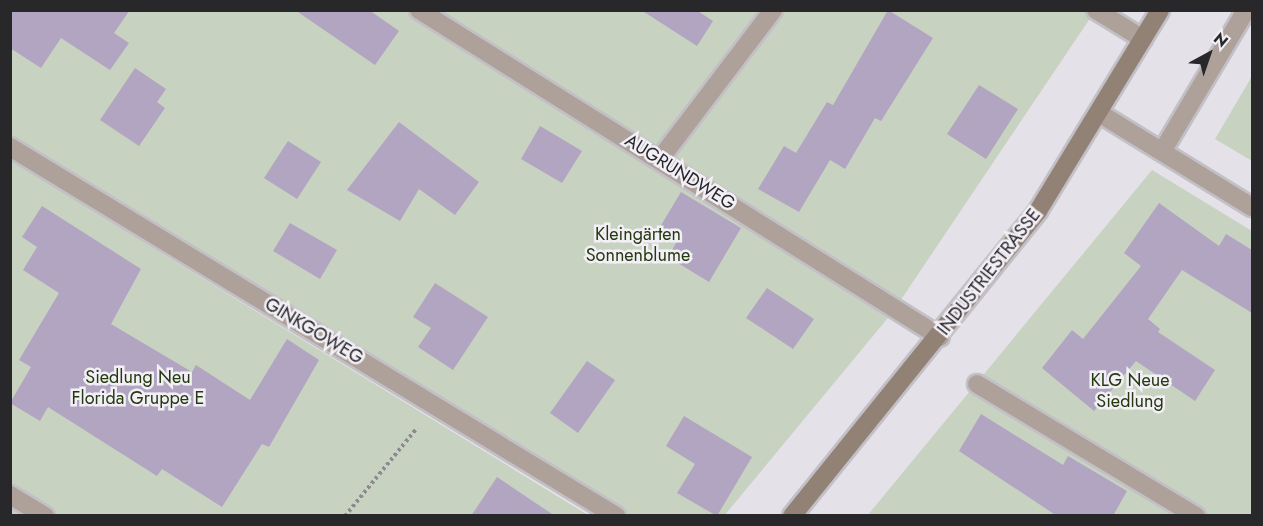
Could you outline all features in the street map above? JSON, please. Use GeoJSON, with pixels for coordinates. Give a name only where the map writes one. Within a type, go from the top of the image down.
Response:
{"type":"FeatureCollection","features":[{"type":"Feature","properties":{"kind":"street","name":"INDUSTRIESTRASSE"},"geometry":{"type":"LineString","coordinates":[[792,516],[940,337],[1038,211],[1160,10]]}},
{"type":"Feature","properties":{"kind":"lane","name":"AUGRUNDWEG"},"geometry":{"type":"LineString","coordinates":[[419,10],[660,159],[940,337]]}},
{"type":"Feature","properties":{"kind":"lane"},"geometry":{"type":"LineString","coordinates":[[660,159],[773,10]]}},
{"type":"Feature","properties":{"kind":"lane"},"geometry":{"type":"LineString","coordinates":[[1096,10],[1143,39]]}},
{"type":"Feature","properties":{"kind":"lane"},"geometry":{"type":"LineString","coordinates":[[1163,150],[1246,10]]}},
{"type":"Feature","properties":{"kind":"lane"},"geometry":{"type":"LineString","coordinates":[[1099,113],[1163,150],[1252,207]]}},
{"type":"Feature","properties":{"kind":"lane","name":"GINKGOWEG"},"geometry":{"type":"LineString","coordinates":[[10,147],[616,516]]}},
{"type":"Feature","properties":{"kind":"lane"},"geometry":{"type":"LineString","coordinates":[[977,384],[1196,516]]}},
{"type":"Feature","properties":{"kind":"lane"},"geometry":{"type":"LineString","coordinates":[[10,495],[45,516]]}},
{"type":"Feature","properties":{"kind":"path"},"geometry":{"type":"LineString","coordinates":[[345,516],[436,405]]}},
{"type":"Feature","properties":{"kind":"green space","name":"Kleingärten Sonnenblume"},"geometry":{"type":"Polygon","coordinates":[[[10,11],[1095,11],[892,313],[724,516],[630,515],[11,137],[10,11]]]}},
{"type":"Feature","properties":{"kind":"green space"},"geometry":{"type":"Polygon","coordinates":[[[1252,76],[1252,161],[1215,139],[1252,76]]]}},
{"type":"Feature","properties":{"kind":"green space","name":"Siedlung Neu Florida Gruppe E"},"geometry":{"type":"Polygon","coordinates":[[[10,159],[184,267],[588,515],[11,515],[10,159]]]}},
{"type":"Feature","properties":{"kind":"green space","name":"KLG Neue Siedlung"},"geometry":{"type":"Polygon","coordinates":[[[1152,170],[1252,231],[1252,515],[867,516],[1152,170]]]}},
{"type":"Feature","properties":{"kind":"building"},"geometry":{"type":"Polygon","coordinates":[[[10,10],[130,10],[114,33],[129,43],[110,70],[61,38],[41,68],[10,48],[10,10]]]}},
{"type":"Feature","properties":{"kind":"building"},"geometry":{"type":"Polygon","coordinates":[[[295,10],[369,10],[399,31],[375,65],[295,10]]]}},
{"type":"Feature","properties":{"kind":"building"},"geometry":{"type":"Polygon","coordinates":[[[641,10],[696,10],[713,21],[697,46],[641,10]]]}},
{"type":"Feature","properties":{"kind":"building"},"geometry":{"type":"Polygon","coordinates":[[[888,10],[933,38],[881,121],[875,118],[845,169],[830,160],[799,212],[758,189],[784,146],[796,153],[827,102],[833,105],[888,10]]]}},
{"type":"Feature","properties":{"kind":"building"},"geometry":{"type":"Polygon","coordinates":[[[135,68],[166,89],[157,102],[165,108],[139,146],[100,120],[135,68]]]}},
{"type":"Feature","properties":{"kind":"building"},"geometry":{"type":"Polygon","coordinates":[[[979,85],[1018,109],[986,159],[947,134],[979,85]]]}},
{"type":"Feature","properties":{"kind":"building"},"geometry":{"type":"Polygon","coordinates":[[[399,122],[479,182],[455,215],[419,189],[400,221],[347,190],[399,122]]]}},
{"type":"Feature","properties":{"kind":"building"},"geometry":{"type":"Polygon","coordinates":[[[540,126],[582,151],[562,183],[521,159],[540,126]]]}},
{"type":"Feature","properties":{"kind":"building"},"geometry":{"type":"Polygon","coordinates":[[[288,141],[321,162],[297,199],[264,178],[288,141]]]}},
{"type":"Feature","properties":{"kind":"building"},"geometry":{"type":"Polygon","coordinates":[[[681,192],[741,228],[709,282],[668,257],[679,238],[660,227],[681,192]]]}},
{"type":"Feature","properties":{"kind":"building"},"geometry":{"type":"Polygon","coordinates":[[[1159,203],[1219,246],[1226,234],[1252,250],[1252,313],[1182,270],[1148,319],[1160,329],[1158,332],[1215,370],[1195,401],[1136,361],[1094,411],[1042,368],[1072,330],[1083,339],[1141,266],[1124,253],[1159,203]]]}},
{"type":"Feature","properties":{"kind":"building"},"geometry":{"type":"Polygon","coordinates":[[[42,206],[141,269],[111,324],[192,372],[196,365],[250,400],[287,339],[319,360],[269,447],[262,444],[222,507],[162,469],[157,476],[48,407],[40,421],[10,403],[31,367],[19,360],[59,293],[23,270],[37,247],[22,237],[42,206]]]}},
{"type":"Feature","properties":{"kind":"building"},"geometry":{"type":"Polygon","coordinates":[[[290,223],[337,250],[320,279],[273,251],[290,223]]]}},
{"type":"Feature","properties":{"kind":"building"},"geometry":{"type":"Polygon","coordinates":[[[435,283],[488,317],[453,370],[418,347],[431,328],[413,317],[435,283]]]}},
{"type":"Feature","properties":{"kind":"building"},"geometry":{"type":"Polygon","coordinates":[[[767,288],[814,319],[793,349],[746,318],[767,288]]]}},
{"type":"Feature","properties":{"kind":"building"},"geometry":{"type":"Polygon","coordinates":[[[587,361],[615,380],[578,433],[550,413],[587,361]]]}},
{"type":"Feature","properties":{"kind":"building"},"geometry":{"type":"Polygon","coordinates":[[[981,414],[1063,465],[1068,456],[1127,491],[1113,516],[1057,516],[959,451],[981,414]]]}},
{"type":"Feature","properties":{"kind":"building"},"geometry":{"type":"Polygon","coordinates":[[[684,416],[752,457],[717,516],[677,493],[695,464],[666,446],[684,416]]]}},
{"type":"Feature","properties":{"kind":"building"},"geometry":{"type":"Polygon","coordinates":[[[497,477],[555,516],[471,516],[497,477]]]}}]}
